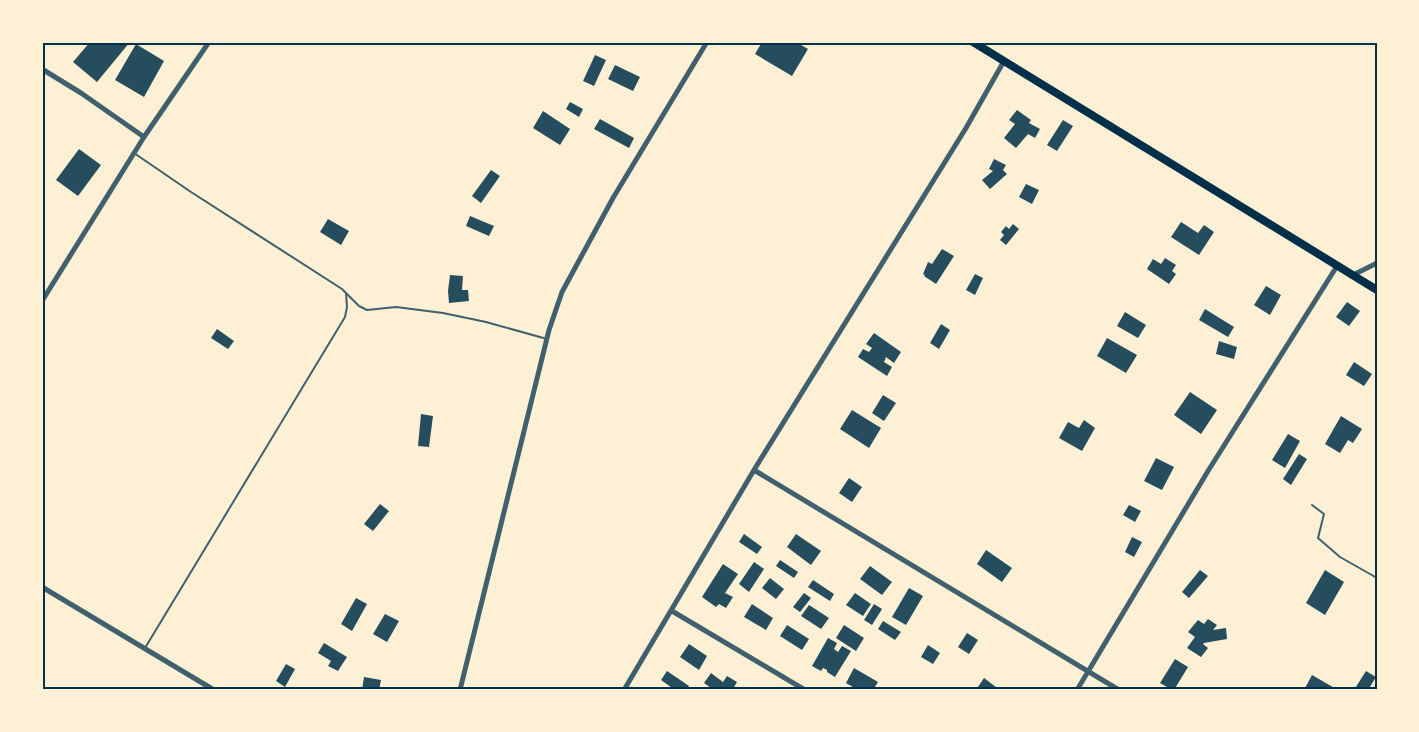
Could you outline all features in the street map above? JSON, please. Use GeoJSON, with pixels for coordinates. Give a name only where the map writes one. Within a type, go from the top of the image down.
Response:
{"type":"FeatureCollection","features":[{"type":"Feature","properties":{"kind":"highway"},"geometry":{"type":"LineString","coordinates":[[973,42],[1377,290]]}},
{"type":"Feature","properties":{"kind":"street"},"geometry":{"type":"LineString","coordinates":[[42,301],[144,137],[209,42]]}},
{"type":"Feature","properties":{"kind":"street"},"geometry":{"type":"LineString","coordinates":[[460,690],[547,339],[562,292],[613,198],[707,42]]}},
{"type":"Feature","properties":{"kind":"street"},"geometry":{"type":"LineString","coordinates":[[624,690],[754,470],[966,128],[1004,61]]}},
{"type":"Feature","properties":{"kind":"street"},"geometry":{"type":"LineString","coordinates":[[42,69],[144,137]]}},
{"type":"Feature","properties":{"kind":"street"},"geometry":{"type":"LineString","coordinates":[[1353,275],[1377,262]]}},
{"type":"Feature","properties":{"kind":"street"},"geometry":{"type":"LineString","coordinates":[[1077,690],[1208,471],[1336,266]]}},
{"type":"Feature","properties":{"kind":"street"},"geometry":{"type":"LineString","coordinates":[[754,470],[1119,690]]}},
{"type":"Feature","properties":{"kind":"street"},"geometry":{"type":"LineString","coordinates":[[42,587],[214,690]]}},
{"type":"Feature","properties":{"kind":"street"},"geometry":{"type":"LineString","coordinates":[[672,610],[805,690]]}},
{"type":"Feature","properties":{"kind":"lane"},"geometry":{"type":"LineString","coordinates":[[134,153],[310,268],[346,293],[358,306],[367,310],[396,307],[443,313],[547,339]]}},
{"type":"Feature","properties":{"kind":"lane"},"geometry":{"type":"LineString","coordinates":[[145,649],[345,317],[346,293]]}},
{"type":"Feature","properties":{"kind":"lane"},"geometry":{"type":"LineString","coordinates":[[1312,505],[1324,514],[1318,538],[1340,557],[1377,578]]}},
{"type":"Feature","properties":{"kind":"building"},"geometry":{"type":"Polygon","coordinates":[[[90,42],[130,42],[97,82],[73,62],[90,42]]]}},
{"type":"Feature","properties":{"kind":"building"},"geometry":{"type":"Polygon","coordinates":[[[762,42],[796,42],[808,49],[792,76],[755,54],[762,42]]]}},
{"type":"Feature","properties":{"kind":"building"},"geometry":{"type":"Polygon","coordinates":[[[136,44],[164,61],[144,97],[115,80],[136,44]]]}},
{"type":"Feature","properties":{"kind":"building"},"geometry":{"type":"Polygon","coordinates":[[[595,55],[606,60],[594,86],[583,81],[595,55]]]}},
{"type":"Feature","properties":{"kind":"building"},"geometry":{"type":"Polygon","coordinates":[[[615,65],[640,77],[633,91],[608,79],[615,65]]]}},
{"type":"Feature","properties":{"kind":"building"},"geometry":{"type":"Polygon","coordinates":[[[570,102],[583,109],[579,117],[566,109],[570,102]]]}},
{"type":"Feature","properties":{"kind":"building"},"geometry":{"type":"Polygon","coordinates":[[[1017,110],[1031,120],[1029,123],[1040,129],[1035,138],[1028,134],[1016,148],[1004,138],[1015,124],[1009,120],[1017,110]]]}},
{"type":"Feature","properties":{"kind":"building"},"geometry":{"type":"Polygon","coordinates":[[[543,111],[570,129],[560,145],[533,128],[543,111]]]}},
{"type":"Feature","properties":{"kind":"building"},"geometry":{"type":"Polygon","coordinates":[[[600,119],[634,138],[629,148],[594,129],[600,119]]]}},
{"type":"Feature","properties":{"kind":"building"},"geometry":{"type":"Polygon","coordinates":[[[1063,120],[1073,126],[1057,151],[1047,145],[1063,120]]]}},
{"type":"Feature","properties":{"kind":"building"},"geometry":{"type":"Polygon","coordinates":[[[79,149],[101,165],[78,196],[56,180],[79,149]]]}},
{"type":"Feature","properties":{"kind":"building"},"geometry":{"type":"Polygon","coordinates":[[[994,159],[1006,165],[1003,170],[1007,174],[990,189],[982,180],[993,171],[989,169],[994,159]]]}},
{"type":"Feature","properties":{"kind":"building"},"geometry":{"type":"Polygon","coordinates":[[[491,170],[500,176],[481,203],[472,196],[491,170]]]}},
{"type":"Feature","properties":{"kind":"building"},"geometry":{"type":"Polygon","coordinates":[[[1026,184],[1039,190],[1032,204],[1019,197],[1026,184]]]}},
{"type":"Feature","properties":{"kind":"building"},"geometry":{"type":"Polygon","coordinates":[[[470,216],[494,226],[489,236],[466,226],[470,216]]]}},
{"type":"Feature","properties":{"kind":"building"},"geometry":{"type":"Polygon","coordinates":[[[328,219],[349,231],[341,245],[320,232],[328,219]]]}},
{"type":"Feature","properties":{"kind":"building"},"geometry":{"type":"Polygon","coordinates":[[[1181,222],[1198,233],[1204,225],[1214,232],[1199,255],[1171,237],[1181,222]]]}},
{"type":"Feature","properties":{"kind":"building"},"geometry":{"type":"Polygon","coordinates":[[[1013,224],[1019,229],[1006,245],[1000,240],[1004,235],[1001,232],[1006,226],[1009,229],[1013,224]]]}},
{"type":"Feature","properties":{"kind":"building"},"geometry":{"type":"Polygon","coordinates":[[[942,249],[954,256],[936,284],[923,274],[928,262],[932,264],[942,249]]]}},
{"type":"Feature","properties":{"kind":"building"},"geometry":{"type":"Polygon","coordinates":[[[1165,258],[1176,265],[1172,271],[1176,274],[1169,284],[1147,269],[1153,259],[1161,264],[1165,258]]]}},
{"type":"Feature","properties":{"kind":"building"},"geometry":{"type":"Polygon","coordinates":[[[975,274],[983,278],[975,295],[966,290],[975,274]]]}},
{"type":"Feature","properties":{"kind":"building"},"geometry":{"type":"Polygon","coordinates":[[[450,275],[463,276],[462,290],[468,290],[469,301],[449,303],[450,275]]]}},
{"type":"Feature","properties":{"kind":"building"},"geometry":{"type":"Polygon","coordinates":[[[1266,286],[1281,295],[1270,315],[1254,305],[1266,286]]]}},
{"type":"Feature","properties":{"kind":"building"},"geometry":{"type":"Polygon","coordinates":[[[1347,302],[1360,311],[1349,326],[1336,317],[1347,302]]]}},
{"type":"Feature","properties":{"kind":"building"},"geometry":{"type":"Polygon","coordinates":[[[1205,309],[1234,327],[1228,337],[1199,320],[1205,309]]]}},
{"type":"Feature","properties":{"kind":"building"},"geometry":{"type":"Polygon","coordinates":[[[1125,312],[1146,325],[1138,338],[1117,326],[1125,312]]]}},
{"type":"Feature","properties":{"kind":"building"},"geometry":{"type":"Polygon","coordinates":[[[941,324],[950,330],[939,349],[930,343],[941,324]]]}},
{"type":"Feature","properties":{"kind":"building"},"geometry":{"type":"Polygon","coordinates":[[[217,329],[234,341],[228,349],[211,338],[217,329]]]}},
{"type":"Feature","properties":{"kind":"building"},"geometry":{"type":"Polygon","coordinates":[[[874,333],[901,352],[894,363],[886,357],[884,362],[892,367],[887,376],[858,357],[863,349],[869,352],[872,348],[866,344],[874,333]]]}},
{"type":"Feature","properties":{"kind":"building"},"geometry":{"type":"Polygon","coordinates":[[[1107,338],[1137,355],[1126,373],[1097,356],[1107,338]]]}},
{"type":"Feature","properties":{"kind":"building"},"geometry":{"type":"Polygon","coordinates":[[[1219,341],[1237,347],[1234,359],[1216,354],[1219,341]]]}},
{"type":"Feature","properties":{"kind":"building"},"geometry":{"type":"Polygon","coordinates":[[[1354,362],[1372,374],[1364,386],[1346,375],[1354,362]]]}},
{"type":"Feature","properties":{"kind":"building"},"geometry":{"type":"Polygon","coordinates":[[[1190,392],[1217,410],[1201,434],[1174,415],[1190,392]]]}},
{"type":"Feature","properties":{"kind":"building"},"geometry":{"type":"Polygon","coordinates":[[[883,395],[896,403],[884,421],[872,413],[883,395]]]}},
{"type":"Feature","properties":{"kind":"building"},"geometry":{"type":"Polygon","coordinates":[[[852,410],[881,428],[869,448],[840,429],[852,410]]]}},
{"type":"Feature","properties":{"kind":"building"},"geometry":{"type":"Polygon","coordinates":[[[421,414],[433,416],[429,447],[418,446],[421,414]]]}},
{"type":"Feature","properties":{"kind":"building"},"geometry":{"type":"Polygon","coordinates":[[[1341,416],[1362,429],[1353,443],[1348,440],[1340,453],[1325,444],[1341,416]]]}},
{"type":"Feature","properties":{"kind":"building"},"geometry":{"type":"Polygon","coordinates":[[[1084,420],[1095,428],[1082,451],[1059,438],[1068,422],[1079,428],[1084,420]]]}},
{"type":"Feature","properties":{"kind":"building"},"geometry":{"type":"Polygon","coordinates":[[[1288,434],[1300,441],[1285,468],[1272,460],[1288,434]]]}},
{"type":"Feature","properties":{"kind":"building"},"geometry":{"type":"Polygon","coordinates":[[[1299,454],[1307,459],[1291,485],[1283,479],[1299,454]]]}},
{"type":"Feature","properties":{"kind":"building"},"geometry":{"type":"Polygon","coordinates":[[[1156,458],[1174,467],[1162,490],[1144,481],[1156,458]]]}},
{"type":"Feature","properties":{"kind":"building"},"geometry":{"type":"Polygon","coordinates":[[[849,478],[862,487],[852,502],[839,493],[849,478]]]}},
{"type":"Feature","properties":{"kind":"building"},"geometry":{"type":"Polygon","coordinates":[[[380,504],[389,511],[373,531],[364,524],[380,504]]]}},
{"type":"Feature","properties":{"kind":"building"},"geometry":{"type":"Polygon","coordinates":[[[1129,505],[1141,511],[1135,522],[1123,515],[1129,505]]]}},
{"type":"Feature","properties":{"kind":"building"},"geometry":{"type":"Polygon","coordinates":[[[744,534],[762,547],[757,554],[739,542],[744,534]]]}},
{"type":"Feature","properties":{"kind":"building"},"geometry":{"type":"Polygon","coordinates":[[[796,534],[821,551],[811,565],[787,547],[796,534]]]}},
{"type":"Feature","properties":{"kind":"building"},"geometry":{"type":"Polygon","coordinates":[[[1132,537],[1142,542],[1134,557],[1125,552],[1132,537]]]}},
{"type":"Feature","properties":{"kind":"building"},"geometry":{"type":"Polygon","coordinates":[[[986,550],[1012,568],[1002,582],[977,564],[986,550]]]}},
{"type":"Feature","properties":{"kind":"building"},"geometry":{"type":"Polygon","coordinates":[[[780,560],[798,572],[794,578],[776,566],[780,560]]]}},
{"type":"Feature","properties":{"kind":"building"},"geometry":{"type":"Polygon","coordinates":[[[754,562],[764,569],[749,592],[739,584],[754,562]]]}},
{"type":"Feature","properties":{"kind":"building"},"geometry":{"type":"Polygon","coordinates":[[[723,564],[738,574],[725,593],[733,597],[726,608],[719,604],[716,607],[702,597],[723,564]]]}},
{"type":"Feature","properties":{"kind":"building"},"geometry":{"type":"Polygon","coordinates":[[[870,566],[892,582],[882,595],[860,579],[870,566]]]}},
{"type":"Feature","properties":{"kind":"building"},"geometry":{"type":"Polygon","coordinates":[[[1200,570],[1208,576],[1189,598],[1182,592],[1200,570]]]}},
{"type":"Feature","properties":{"kind":"building"},"geometry":{"type":"Polygon","coordinates":[[[1325,570],[1344,582],[1325,615],[1306,603],[1325,570]]]}},
{"type":"Feature","properties":{"kind":"building"},"geometry":{"type":"Polygon","coordinates":[[[770,578],[784,589],[776,599],[762,588],[770,578]]]}},
{"type":"Feature","properties":{"kind":"building"},"geometry":{"type":"Polygon","coordinates":[[[813,580],[834,594],[830,601],[808,587],[813,580]]]}},
{"type":"Feature","properties":{"kind":"building"},"geometry":{"type":"Polygon","coordinates":[[[909,588],[923,596],[906,625],[892,617],[909,588]]]}},
{"type":"Feature","properties":{"kind":"building"},"geometry":{"type":"Polygon","coordinates":[[[804,593],[811,598],[800,612],[793,607],[804,593]]]}},
{"type":"Feature","properties":{"kind":"building"},"geometry":{"type":"Polygon","coordinates":[[[855,593],[871,604],[863,616],[846,605],[855,593]]]}},
{"type":"Feature","properties":{"kind":"building"},"geometry":{"type":"Polygon","coordinates":[[[356,598],[367,604],[352,631],[341,624],[356,598]]]}},
{"type":"Feature","properties":{"kind":"building"},"geometry":{"type":"Polygon","coordinates":[[[752,604],[773,618],[766,630],[744,617],[752,604]]]}},
{"type":"Feature","properties":{"kind":"building"},"geometry":{"type":"Polygon","coordinates":[[[874,604],[882,609],[872,625],[864,620],[874,604]]]}},
{"type":"Feature","properties":{"kind":"building"},"geometry":{"type":"Polygon","coordinates":[[[809,605],[829,618],[821,629],[801,616],[809,605]]]}},
{"type":"Feature","properties":{"kind":"building"},"geometry":{"type":"Polygon","coordinates":[[[385,614],[399,621],[387,642],[373,634],[385,614]]]}},
{"type":"Feature","properties":{"kind":"building"},"geometry":{"type":"Polygon","coordinates":[[[1208,619],[1217,625],[1213,630],[1226,628],[1227,639],[1204,643],[1208,648],[1201,657],[1187,648],[1195,637],[1188,632],[1198,620],[1204,624],[1208,619]]]}},
{"type":"Feature","properties":{"kind":"building"},"geometry":{"type":"Polygon","coordinates":[[[883,621],[901,632],[895,640],[878,629],[883,621]]]}},
{"type":"Feature","properties":{"kind":"building"},"geometry":{"type":"Polygon","coordinates":[[[787,625],[809,639],[802,650],[780,636],[787,625]]]}},
{"type":"Feature","properties":{"kind":"building"},"geometry":{"type":"Polygon","coordinates":[[[844,625],[864,638],[856,651],[836,638],[844,625]]]}},
{"type":"Feature","properties":{"kind":"building"},"geometry":{"type":"Polygon","coordinates":[[[967,633],[978,640],[969,654],[958,647],[967,633]]]}},
{"type":"Feature","properties":{"kind":"building"},"geometry":{"type":"Polygon","coordinates":[[[828,638],[837,643],[834,649],[838,652],[842,646],[851,651],[835,677],[823,668],[821,671],[812,666],[828,638]]]}},
{"type":"Feature","properties":{"kind":"building"},"geometry":{"type":"Polygon","coordinates":[[[324,643],[347,657],[338,671],[328,666],[331,661],[318,653],[324,643]]]}},
{"type":"Feature","properties":{"kind":"building"},"geometry":{"type":"Polygon","coordinates":[[[689,644],[707,656],[699,670],[680,657],[689,644]]]}},
{"type":"Feature","properties":{"kind":"building"},"geometry":{"type":"Polygon","coordinates":[[[928,645],[940,653],[933,664],[921,657],[928,645]]]}},
{"type":"Feature","properties":{"kind":"building"},"geometry":{"type":"Polygon","coordinates":[[[1175,659],[1188,667],[1172,690],[1160,683],[1175,659]]]}},
{"type":"Feature","properties":{"kind":"building"},"geometry":{"type":"Polygon","coordinates":[[[286,664],[295,669],[285,687],[276,681],[286,664]]]}},
{"type":"Feature","properties":{"kind":"building"},"geometry":{"type":"Polygon","coordinates":[[[854,668],[878,682],[873,690],[858,690],[846,683],[854,668]]]}},
{"type":"Feature","properties":{"kind":"building"},"geometry":{"type":"Polygon","coordinates":[[[667,671],[689,686],[687,690],[675,690],[661,680],[667,671]]]}},
{"type":"Feature","properties":{"kind":"building"},"geometry":{"type":"Polygon","coordinates":[[[1366,671],[1376,677],[1368,690],[1354,690],[1366,671]]]}},
{"type":"Feature","properties":{"kind":"building"},"geometry":{"type":"Polygon","coordinates":[[[711,673],[723,682],[727,676],[737,682],[733,689],[735,690],[714,690],[704,683],[711,673]]]}},
{"type":"Feature","properties":{"kind":"building"},"geometry":{"type":"Polygon","coordinates":[[[1312,675],[1338,690],[1304,690],[1312,675]]]}},
{"type":"Feature","properties":{"kind":"building"},"geometry":{"type":"Polygon","coordinates":[[[364,677],[381,680],[379,690],[362,690],[364,677]]]}},
{"type":"Feature","properties":{"kind":"building"},"geometry":{"type":"Polygon","coordinates":[[[984,678],[996,687],[994,690],[976,690],[984,678]]]}}]}
